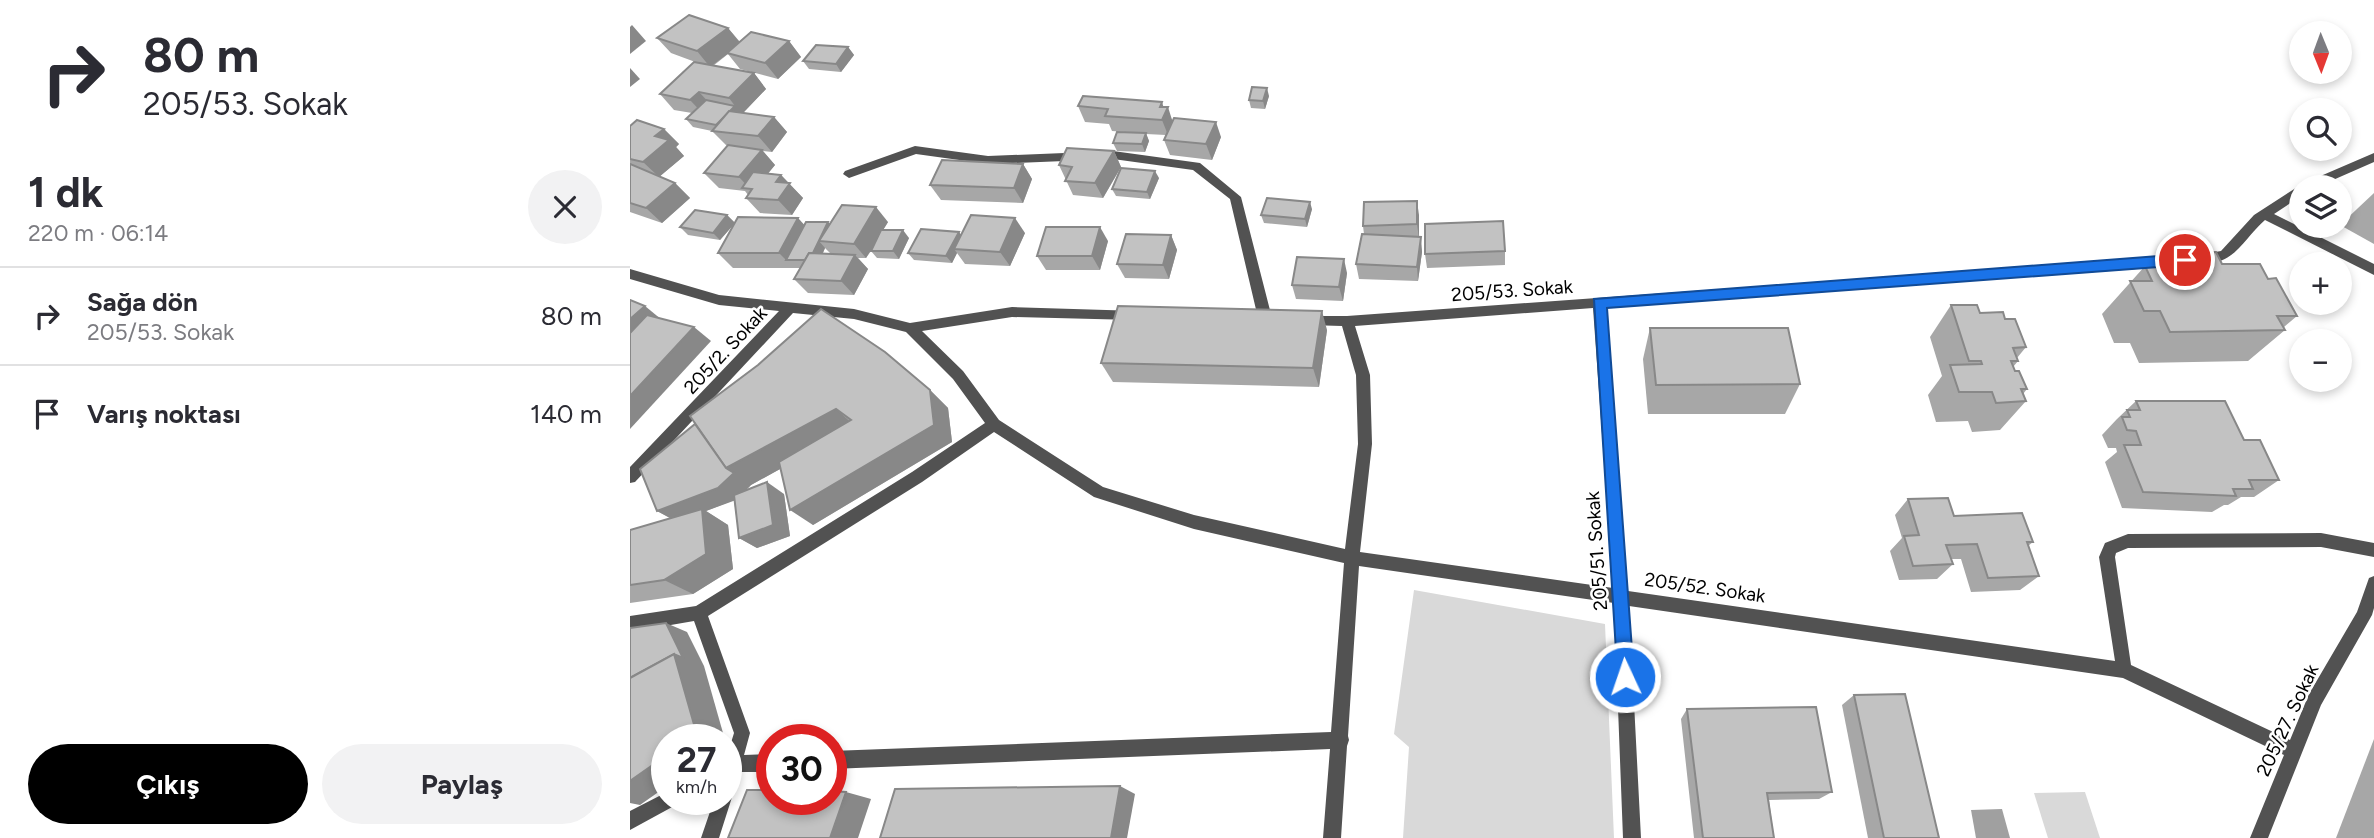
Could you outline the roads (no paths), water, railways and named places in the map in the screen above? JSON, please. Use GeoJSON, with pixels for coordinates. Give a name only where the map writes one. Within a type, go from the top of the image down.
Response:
{"type":"FeatureCollection","features":[{"type":"Feature","properties":{"kind":"street","name":"205/53. Sokak"},"geometry":{"type":"LineString","coordinates":[[849,174],[915,150],[988,160],[1113,155],[1196,166],[1235,198],[1272,319],[1346,321],[2225,255],[2264,214],[2289,198]]}},
{"type":"Feature","properties":{"kind":"street","name":"205/53. Sokak"},"geometry":{"type":"LineString","coordinates":[[2335,175],[2374,158]]}},
{"type":"Feature","properties":{"kind":"street"},"geometry":{"type":"LineString","coordinates":[[2264,214],[2374,270]]}},
{"type":"Feature","properties":{"kind":"street","name":"205/2. Sokak"},"geometry":{"type":"LineString","coordinates":[[630,274],[719,300],[791,307]]}},
{"type":"Feature","properties":{"kind":"street","name":"205/51. Sokak"},"geometry":{"type":"LineString","coordinates":[[1599,303],[1621,596],[1632,838]]}},
{"type":"Feature","properties":{"kind":"street"},"geometry":{"type":"LineString","coordinates":[[791,307],[854,314],[910,328],[1012,312],[1142,315]]}},
{"type":"Feature","properties":{"kind":"street","name":"205/2. Sokak"},"geometry":{"type":"LineString","coordinates":[[630,477],[791,307]]}},
{"type":"Feature","properties":{"kind":"street"},"geometry":{"type":"LineString","coordinates":[[1332,838],[1352,558],[1365,444],[1363,375],[1346,321]]}},
{"type":"Feature","properties":{"kind":"street"},"geometry":{"type":"LineString","coordinates":[[630,624],[699,613],[917,477],[994,424],[958,375],[910,328]]}},
{"type":"Feature","properties":{"kind":"street","name":"205/52. Sokak"},"geometry":{"type":"LineString","coordinates":[[994,424],[1100,492],[1194,522],[1352,558],[2124,670],[2293,750]]}},
{"type":"Feature","properties":{"kind":"street"},"geometry":{"type":"LineString","coordinates":[[2124,670],[2108,567],[2110,548],[2128,541],[2321,540],[2374,550]]}},
{"type":"Feature","properties":{"kind":"street","name":"205/27. Sokak"},"geometry":{"type":"LineString","coordinates":[[2259,838],[2315,700],[2369,617],[2374,583]]}},
{"type":"Feature","properties":{"kind":"street"},"geometry":{"type":"LineString","coordinates":[[699,613],[739,724]]}},
{"type":"Feature","properties":{"kind":"street"},"geometry":{"type":"LineString","coordinates":[[847,759],[1341,740]]}},
{"type":"Feature","properties":{"kind":"street"},"geometry":{"type":"LineString","coordinates":[[630,821],[651,809]]}},
{"type":"Feature","properties":{"kind":"street"},"geometry":{"type":"LineString","coordinates":[[709,838],[717,815]]}}]}
